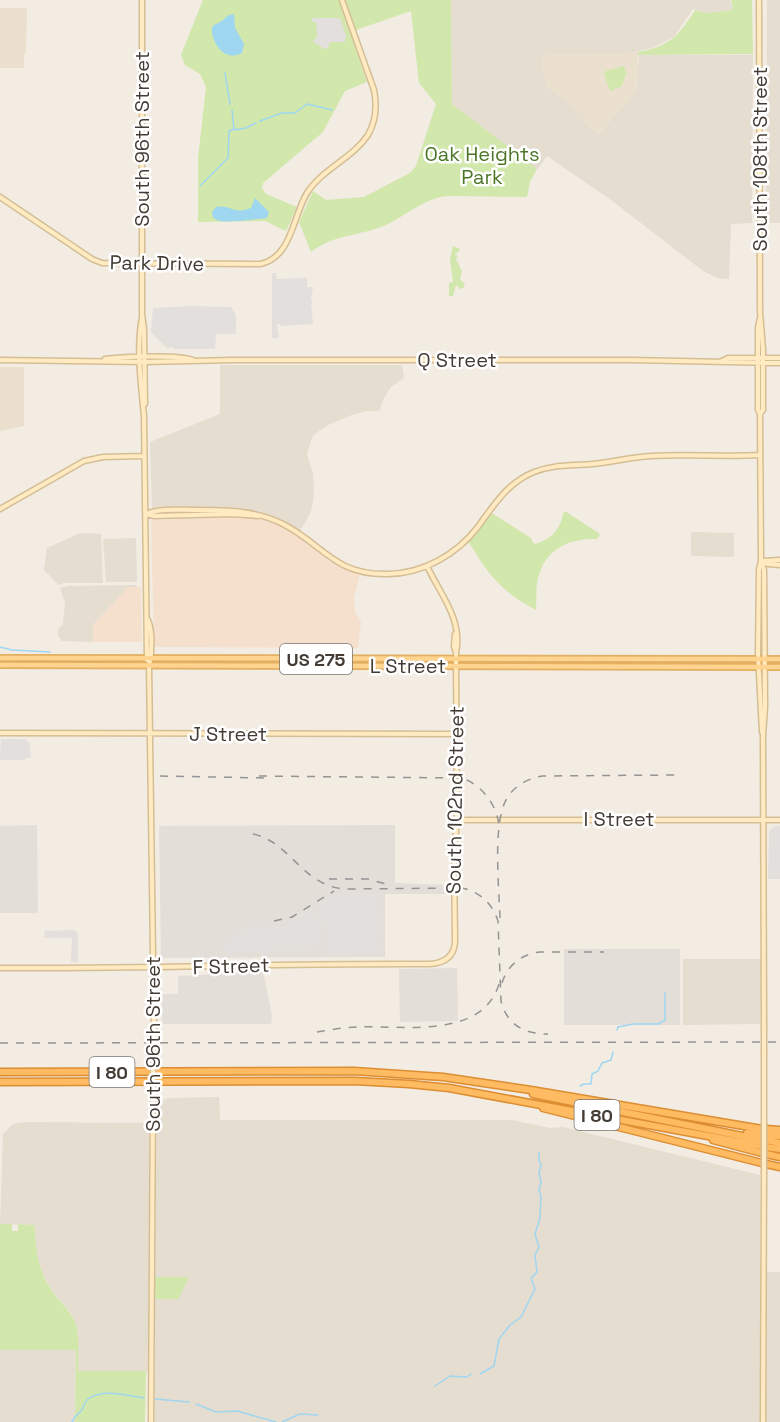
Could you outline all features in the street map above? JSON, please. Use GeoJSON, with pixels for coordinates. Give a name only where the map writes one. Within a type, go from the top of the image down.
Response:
{"type":"FeatureCollection","features":[{"type":"Feature","properties":{"kind":"highway","name":"I 80"},"geometry":{"type":"LineString","coordinates":[[0,1072],[365,1071],[430,1075],[488,1084],[780,1143]]}},
{"type":"Feature","properties":{"kind":"highway","name":"I 80"},"geometry":{"type":"LineString","coordinates":[[0,1082],[380,1082],[449,1088],[663,1128],[764,1139],[780,1149]]}},
{"type":"Feature","properties":{"kind":"highway"},"geometry":{"type":"LineString","coordinates":[[488,1084],[531,1090],[764,1139],[780,1157]]}},
{"type":"Feature","properties":{"kind":"highway"},"geometry":{"type":"LineString","coordinates":[[532,1103],[546,1110],[780,1167]]}},
{"type":"Feature","properties":{"kind":"highway"},"geometry":{"type":"LineString","coordinates":[[764,1139],[779,1132]]}},
{"type":"Feature","properties":{"kind":"main road","name":"L Street"},"geometry":{"type":"LineString","coordinates":[[0,658],[456,656],[780,659]]}},
{"type":"Feature","properties":{"kind":"main road","name":"L Street"},"geometry":{"type":"LineString","coordinates":[[0,665],[780,667]]}},
{"type":"Feature","properties":{"kind":"street","name":"South 96th Street"},"geometry":{"type":"LineString","coordinates":[[142,0],[142,314],[140,326],[145,404],[143,405],[154,968],[151,1422]]}},
{"type":"Feature","properties":{"kind":"street","name":"Park Drive"},"geometry":{"type":"LineString","coordinates":[[0,197],[96,261],[109,264],[260,264],[274,257],[287,240],[308,192],[318,180],[361,143],[374,119],[376,105],[374,90],[342,0]]}},
{"type":"Feature","properties":{"kind":"street","name":"South 108th Street"},"geometry":{"type":"LineString","coordinates":[[759,0],[760,318],[758,327],[763,410],[760,414],[760,455],[761,561],[764,570],[761,659],[765,1028],[763,1422]]}},
{"type":"Feature","properties":{"kind":"street","name":"Q Street"},"geometry":{"type":"LineString","coordinates":[[0,360],[722,361],[728,358],[780,363]]}},
{"type":"Feature","properties":{"kind":"street","name":"Q Street"},"geometry":{"type":"LineString","coordinates":[[760,360],[780,358]]}},
{"type":"Feature","properties":{"kind":"street"},"geometry":{"type":"LineString","coordinates":[[146,514],[154,516],[233,514],[262,516],[292,529],[331,559],[354,570],[388,574],[404,573],[427,566],[463,544],[509,487],[527,475],[543,469],[643,456],[760,455]]}},
{"type":"Feature","properties":{"kind":"street"},"geometry":{"type":"LineString","coordinates":[[0,509],[84,461],[103,457],[144,456]]}},
{"type":"Feature","properties":{"kind":"street"},"geometry":{"type":"LineString","coordinates":[[761,561],[768,564],[780,562]]}},
{"type":"Feature","properties":{"kind":"street","name":"South 102nd Street"},"geometry":{"type":"LineString","coordinates":[[427,566],[451,608],[458,638],[456,656],[458,820],[454,850],[454,948]]}},
{"type":"Feature","properties":{"kind":"street","name":"J Street"},"geometry":{"type":"LineString","coordinates":[[0,734],[457,734]]}},
{"type":"Feature","properties":{"kind":"street","name":"I Street"},"geometry":{"type":"LineString","coordinates":[[458,820],[780,820]]}},
{"type":"Feature","properties":{"kind":"street","name":"F Street"},"geometry":{"type":"LineString","coordinates":[[0,968],[435,963],[448,958],[454,948]]}},
{"type":"Feature","properties":{"kind":"shaded area"},"geometry":{"type":"Polygon","coordinates":[[[451,0],[730,0],[733,10],[707,13],[693,9],[674,37],[652,48],[627,54],[544,55],[548,87],[588,118],[584,121],[598,134],[629,100],[637,87],[639,55],[753,55],[752,223],[731,224],[729,279],[717,278],[703,271],[611,200],[547,156],[537,170],[452,104],[451,0]]]}},
{"type":"Feature","properties":{"kind":"shaded area"},"geometry":{"type":"Polygon","coordinates":[[[767,0],[780,0],[780,223],[766,223],[767,0]]]}},
{"type":"Feature","properties":{"kind":"shaded area"},"geometry":{"type":"Polygon","coordinates":[[[0,8],[27,8],[24,68],[0,68],[0,8]]]}},
{"type":"Feature","properties":{"kind":"shaded area"},"geometry":{"type":"Polygon","coordinates":[[[312,18],[340,18],[347,38],[345,42],[330,42],[328,48],[325,49],[313,42],[317,36],[316,22],[312,22],[312,18]]]}},
{"type":"Feature","properties":{"kind":"shaded area"},"geometry":{"type":"Polygon","coordinates":[[[638,52],[638,79],[635,91],[598,134],[584,122],[587,118],[548,87],[543,73],[543,55],[638,52]]]}},
{"type":"Feature","properties":{"kind":"shaded area"},"geometry":{"type":"Polygon","coordinates":[[[272,273],[276,273],[277,279],[307,278],[307,287],[313,287],[311,298],[313,303],[311,304],[313,324],[281,326],[277,324],[279,338],[272,338],[272,273]]]}},
{"type":"Feature","properties":{"kind":"shaded area"},"geometry":{"type":"Polygon","coordinates":[[[231,307],[236,315],[236,334],[216,334],[215,349],[167,348],[151,332],[153,308],[231,307]]]}},
{"type":"Feature","properties":{"kind":"shaded area"},"geometry":{"type":"Polygon","coordinates":[[[220,365],[402,365],[404,378],[391,387],[379,411],[366,411],[352,415],[328,425],[313,435],[307,454],[313,474],[314,496],[311,512],[300,531],[281,519],[242,508],[152,510],[150,442],[220,414],[220,365]]]}},
{"type":"Feature","properties":{"kind":"shaded area"},"geometry":{"type":"Polygon","coordinates":[[[0,367],[24,367],[24,426],[0,431],[0,367]]]}},
{"type":"Feature","properties":{"kind":"shaded area"},"geometry":{"type":"Polygon","coordinates":[[[248,517],[275,523],[302,539],[330,562],[360,574],[354,598],[355,612],[361,622],[358,648],[154,647],[151,520],[248,517]]]}},
{"type":"Feature","properties":{"kind":"shaded area"},"geometry":{"type":"Polygon","coordinates":[[[691,532],[734,533],[734,557],[691,556],[691,532]]]}},
{"type":"Feature","properties":{"kind":"shaded area"},"geometry":{"type":"Polygon","coordinates":[[[78,534],[101,534],[103,583],[59,585],[44,570],[47,548],[78,534]]]}},
{"type":"Feature","properties":{"kind":"shaded area"},"geometry":{"type":"Polygon","coordinates":[[[136,538],[137,582],[106,582],[103,539],[136,538]]]}},
{"type":"Feature","properties":{"kind":"shaded area"},"geometry":{"type":"Polygon","coordinates":[[[137,585],[137,588],[128,588],[93,625],[93,642],[62,641],[58,636],[58,629],[63,624],[65,603],[60,588],[137,585]]]}},
{"type":"Feature","properties":{"kind":"shaded area"},"geometry":{"type":"Polygon","coordinates":[[[128,587],[141,587],[142,642],[93,642],[93,625],[128,587]]]}},
{"type":"Feature","properties":{"kind":"shaded area"},"geometry":{"type":"Polygon","coordinates":[[[1,739],[25,739],[30,744],[31,758],[0,760],[1,739]]]}},
{"type":"Feature","properties":{"kind":"shaded area"},"geometry":{"type":"Polygon","coordinates":[[[37,825],[38,913],[0,913],[0,826],[37,825]]]}},
{"type":"Feature","properties":{"kind":"shaded area"},"geometry":{"type":"Polygon","coordinates":[[[395,825],[395,883],[450,885],[450,894],[385,894],[385,957],[161,958],[159,826],[395,825]]]}},
{"type":"Feature","properties":{"kind":"shaded area"},"geometry":{"type":"Polygon","coordinates":[[[780,826],[780,879],[768,879],[769,831],[780,826]]]}},
{"type":"Feature","properties":{"kind":"shaded area"},"geometry":{"type":"Polygon","coordinates":[[[381,892],[382,953],[328,953],[319,911],[320,901],[342,893],[381,892]]]}},
{"type":"Feature","properties":{"kind":"shaded area"},"geometry":{"type":"Polygon","coordinates":[[[312,907],[317,908],[321,930],[318,950],[226,954],[222,945],[237,931],[245,930],[247,926],[289,926],[289,920],[312,907]]]}},
{"type":"Feature","properties":{"kind":"shaded area"},"geometry":{"type":"Polygon","coordinates":[[[74,930],[78,933],[78,962],[71,962],[72,938],[44,938],[45,931],[74,930]]]}},
{"type":"Feature","properties":{"kind":"shaded area"},"geometry":{"type":"Polygon","coordinates":[[[564,949],[680,949],[680,1025],[564,1025],[564,949]]]}},
{"type":"Feature","properties":{"kind":"shaded area"},"geometry":{"type":"Polygon","coordinates":[[[683,959],[761,959],[760,1024],[683,1025],[683,959]]]}},
{"type":"Feature","properties":{"kind":"shaded area"},"geometry":{"type":"Polygon","coordinates":[[[457,968],[458,1021],[400,1022],[399,969],[457,968]]]}},
{"type":"Feature","properties":{"kind":"shaded area"},"geometry":{"type":"Polygon","coordinates":[[[263,972],[272,1015],[271,1024],[162,1024],[162,994],[178,994],[178,976],[263,972]]]}},
{"type":"Feature","properties":{"kind":"shaded area"},"geometry":{"type":"Polygon","coordinates":[[[219,1097],[220,1120],[512,1120],[550,1128],[563,1127],[760,1175],[760,1422],[153,1422],[153,1299],[189,1277],[153,1277],[155,1104],[168,1098],[219,1097]]]}},
{"type":"Feature","properties":{"kind":"shaded area"},"geometry":{"type":"Polygon","coordinates":[[[26,1122],[150,1123],[149,1372],[78,1371],[78,1334],[71,1313],[52,1291],[42,1272],[36,1250],[35,1225],[0,1224],[3,1134],[13,1124],[26,1122]]]}},
{"type":"Feature","properties":{"kind":"shaded area"},"geometry":{"type":"Polygon","coordinates":[[[767,1272],[780,1272],[780,1422],[766,1422],[767,1272]]]}},
{"type":"Feature","properties":{"kind":"shaded area"},"geometry":{"type":"Polygon","coordinates":[[[0,1350],[76,1350],[75,1422],[0,1422],[0,1350]]]}},
{"type":"Feature","properties":{"kind":"green space","name":"Oak Heights Park"},"geometry":{"type":"Polygon","coordinates":[[[203,0],[451,0],[452,104],[537,169],[530,182],[527,197],[448,196],[430,200],[381,227],[327,242],[311,252],[299,222],[313,191],[326,200],[364,197],[410,173],[416,166],[436,104],[419,83],[411,11],[350,32],[367,82],[345,91],[323,132],[263,183],[262,188],[266,194],[297,207],[286,231],[265,221],[198,222],[198,158],[206,87],[200,74],[185,65],[181,55],[203,0]]]}},
{"type":"Feature","properties":{"kind":"green space"},"geometry":{"type":"Polygon","coordinates":[[[731,0],[752,0],[753,54],[638,55],[638,52],[657,47],[672,39],[684,27],[695,10],[706,13],[733,10],[731,0]]]}},
{"type":"Feature","properties":{"kind":"green space"},"geometry":{"type":"Polygon","coordinates":[[[624,66],[626,74],[622,86],[610,91],[604,73],[624,66]]]}},
{"type":"Feature","properties":{"kind":"green space"},"geometry":{"type":"Polygon","coordinates":[[[453,246],[460,249],[454,254],[458,256],[456,259],[462,271],[460,279],[465,284],[460,289],[456,285],[453,296],[449,296],[449,283],[453,282],[450,260],[453,246]]]}},
{"type":"Feature","properties":{"kind":"green space"},"geometry":{"type":"Polygon","coordinates":[[[565,511],[600,534],[597,539],[579,540],[562,546],[549,556],[538,576],[536,610],[513,596],[496,581],[468,541],[490,512],[531,538],[534,544],[538,543],[546,540],[556,531],[565,511]]]}},
{"type":"Feature","properties":{"kind":"green space"},"geometry":{"type":"Polygon","coordinates":[[[0,1224],[12,1224],[12,1231],[18,1231],[18,1224],[35,1225],[37,1253],[45,1279],[70,1312],[76,1325],[78,1371],[146,1371],[145,1422],[75,1422],[76,1350],[0,1350],[0,1224]]]}},
{"type":"Feature","properties":{"kind":"green space"},"geometry":{"type":"Polygon","coordinates":[[[153,1277],[189,1277],[178,1299],[153,1299],[153,1277]]]}},
{"type":"Feature","properties":{"kind":"water"},"geometry":{"type":"Polygon","coordinates":[[[234,14],[235,28],[244,44],[242,53],[234,56],[227,55],[217,46],[212,29],[214,25],[234,14]]]}},
{"type":"Feature","properties":{"kind":"water"},"geometry":{"type":"Polygon","coordinates":[[[255,198],[269,212],[267,218],[227,222],[213,217],[212,212],[216,207],[245,210],[251,208],[255,198]]]}},
{"type":"Feature","properties":{"kind":"waterway"},"geometry":{"type":"LineString","coordinates":[[225,73],[230,104]]}},
{"type":"Feature","properties":{"kind":"waterway"},"geometry":{"type":"LineString","coordinates":[[260,121],[282,113],[295,113],[307,104],[332,110]]}},
{"type":"Feature","properties":{"kind":"waterway"},"geometry":{"type":"LineString","coordinates":[[200,186],[228,158],[229,131],[234,129],[232,110]]}},
{"type":"Feature","properties":{"kind":"waterway"},"geometry":{"type":"LineString","coordinates":[[234,130],[256,123]]}},
{"type":"Feature","properties":{"kind":"waterway"},"geometry":{"type":"LineString","coordinates":[[0,647],[50,652]]}},
{"type":"Feature","properties":{"kind":"waterway"},"geometry":{"type":"LineString","coordinates":[[617,1030],[618,1027],[633,1024],[658,1024],[665,1020],[665,993]]}},
{"type":"Feature","properties":{"kind":"waterway"},"geometry":{"type":"LineString","coordinates":[[580,1086],[591,1084],[592,1074],[598,1071],[602,1063],[611,1060],[613,1052]]}},
{"type":"Feature","properties":{"kind":"waterway"},"geometry":{"type":"LineString","coordinates":[[480,1374],[494,1366],[499,1339],[510,1325],[521,1317],[535,1289],[531,1278],[537,1272],[535,1255],[539,1247],[535,1234],[540,1218],[539,1173],[541,1165],[539,1152]]}},
{"type":"Feature","properties":{"kind":"waterway"},"geometry":{"type":"LineString","coordinates":[[435,1386],[450,1376],[467,1377],[471,1374]]}},
{"type":"Feature","properties":{"kind":"waterway"},"geometry":{"type":"LineString","coordinates":[[72,1422],[87,1400],[94,1396],[108,1393],[144,1398]]}},
{"type":"Feature","properties":{"kind":"waterway"},"geometry":{"type":"LineString","coordinates":[[155,1399],[189,1402]]}},
{"type":"Feature","properties":{"kind":"waterway"},"geometry":{"type":"LineString","coordinates":[[196,1404],[216,1412],[237,1411],[276,1422]]}},
{"type":"Feature","properties":{"kind":"waterway"},"geometry":{"type":"LineString","coordinates":[[282,1422],[300,1414],[318,1415]]}},
{"type":"Feature","properties":{"kind":"railway"},"geometry":{"type":"LineString","coordinates":[[500,918],[499,827],[505,802],[516,788],[530,779],[542,776],[675,775]]}},
{"type":"Feature","properties":{"kind":"railway"},"geometry":{"type":"LineString","coordinates":[[160,776],[268,778]]}},
{"type":"Feature","properties":{"kind":"railway"},"geometry":{"type":"LineString","coordinates":[[259,776],[462,778],[476,786],[492,803],[499,826]]}},
{"type":"Feature","properties":{"kind":"railway"},"geometry":{"type":"LineString","coordinates":[[253,834],[277,846],[307,872],[330,886],[345,889],[462,888],[480,895],[489,904],[498,921],[501,1001],[504,1009],[512,1022],[524,1030],[548,1034]]}},
{"type":"Feature","properties":{"kind":"railway"},"geometry":{"type":"LineString","coordinates":[[329,879],[368,879],[386,884]]}},
{"type":"Feature","properties":{"kind":"railway"},"geometry":{"type":"LineString","coordinates":[[274,921],[292,917],[334,891]]}},
{"type":"Feature","properties":{"kind":"railway"},"geometry":{"type":"LineString","coordinates":[[502,983],[511,966],[521,958],[533,953],[604,952]]}},
{"type":"Feature","properties":{"kind":"railway"},"geometry":{"type":"LineString","coordinates":[[317,1032],[353,1027],[439,1026],[459,1022],[476,1014],[490,1002],[499,984]]}},
{"type":"Feature","properties":{"kind":"railway"},"geometry":{"type":"LineString","coordinates":[[0,1043],[780,1042]]}}]}
